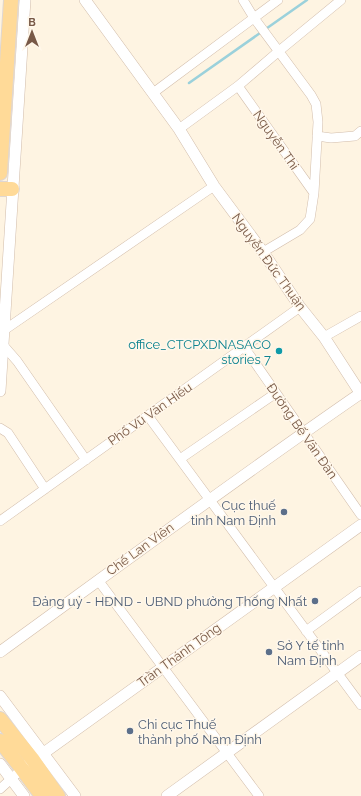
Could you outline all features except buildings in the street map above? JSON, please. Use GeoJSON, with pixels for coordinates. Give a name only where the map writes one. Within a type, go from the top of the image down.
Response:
{"type":"FeatureCollection","features":[{"type":"Feature","properties":{"kind":"main road"},"geometry":{"type":"LineString","coordinates":[[0,173],[11,0]]}},
{"type":"Feature","properties":{"kind":"main road"},"geometry":{"type":"LineString","coordinates":[[0,719],[58,796]]}},
{"type":"Feature","properties":{"kind":"main road"},"geometry":{"type":"LineString","coordinates":[[0,742],[33,761],[42,796]]}},
{"type":"Feature","properties":{"kind":"street"},"geometry":{"type":"LineString","coordinates":[[0,391],[3,345],[2,331],[6,189],[25,0]]}},
{"type":"Feature","properties":{"kind":"street","name":"Nguyễn Đức Thuận"},"geometry":{"type":"LineString","coordinates":[[85,0],[179,130],[214,186],[263,252],[300,307],[324,337],[361,393]]}},
{"type":"Feature","properties":{"kind":"street"},"geometry":{"type":"LineString","coordinates":[[243,0],[254,18],[311,95],[316,104],[318,122],[314,193],[310,219],[300,230],[263,252]]}},
{"type":"Feature","properties":{"kind":"street"},"geometry":{"type":"LineString","coordinates":[[153,93],[278,0]]}},
{"type":"Feature","properties":{"kind":"street"},"geometry":{"type":"LineString","coordinates":[[179,130],[238,86],[341,0]]}},
{"type":"Feature","properties":{"kind":"street","name":"Nguyễn Thi"},"geometry":{"type":"LineString","coordinates":[[238,86],[314,193]]}},
{"type":"Feature","properties":{"kind":"street"},"geometry":{"type":"LineString","coordinates":[[317,136],[331,138],[359,136]]}},
{"type":"Feature","properties":{"kind":"street"},"geometry":{"type":"LineString","coordinates":[[2,331],[214,186]]}},
{"type":"Feature","properties":{"kind":"street","name":"Phố Vũ Văn Hiếu"},"geometry":{"type":"LineString","coordinates":[[0,521],[300,307]]}},
{"type":"Feature","properties":{"kind":"street"},"geometry":{"type":"LineString","coordinates":[[324,337],[361,316]]}},
{"type":"Feature","properties":{"kind":"street"},"geometry":{"type":"LineString","coordinates":[[3,345],[17,361],[86,460]]}},
{"type":"Feature","properties":{"kind":"street","name":"Đường Bế Văn Đàn"},"geometry":{"type":"LineString","coordinates":[[244,347],[361,515]]}},
{"type":"Feature","properties":{"kind":"street"},"geometry":{"type":"LineString","coordinates":[[180,459],[276,393]]}},
{"type":"Feature","properties":{"kind":"street","name":"Chế Lan Viên"},"geometry":{"type":"LineString","coordinates":[[0,652],[209,499],[361,393]]}},
{"type":"Feature","properties":{"kind":"street"},"geometry":{"type":"LineString","coordinates":[[148,416],[361,705]]}},
{"type":"Feature","properties":{"kind":"street"},"geometry":{"type":"LineString","coordinates":[[0,428],[8,433],[45,489]]}},
{"type":"Feature","properties":{"kind":"street","name":"Trần Thánh Tông"},"geometry":{"type":"LineString","coordinates":[[0,788],[33,761],[361,524]]}},
{"type":"Feature","properties":{"kind":"street"},"geometry":{"type":"LineString","coordinates":[[98,580],[258,796]]}},
{"type":"Feature","properties":{"kind":"street"},"geometry":{"type":"LineString","coordinates":[[306,631],[361,591]]}},
{"type":"Feature","properties":{"kind":"street"},"geometry":{"type":"LineString","coordinates":[[167,796],[361,656]]}},
{"type":"Feature","properties":{"kind":"street"},"geometry":{"type":"LineString","coordinates":[[0,696],[33,761],[75,796]]}},
{"type":"Feature","properties":{"kind":"street"},"geometry":{"type":"LineString","coordinates":[[0,764],[24,796]]}},
{"type":"Feature","properties":{"kind":"waterway"},"geometry":{"type":"LineString","coordinates":[[189,83],[307,0]]}},
{"type":"Feature","properties":{"kind":"place","name":"office_CTCPXDNASACO stories 7"},"geometry":{"type":"Point","coordinates":[279,351]}},
{"type":"Feature","properties":{"kind":"place","name":"Cục thuế tỉnh Nam Định"},"geometry":{"type":"Point","coordinates":[284,512]}},
{"type":"Feature","properties":{"kind":"place","name":"Đảng uỷ - HĐND - UBND phường Thống Nhất"},"geometry":{"type":"Point","coordinates":[315,601]}},
{"type":"Feature","properties":{"kind":"place","name":"Sở Y tế tỉnh Nam Định"},"geometry":{"type":"Point","coordinates":[269,652]}},
{"type":"Feature","properties":{"kind":"place","name":"Chi cục Thuế thành phố Nam Định"},"geometry":{"type":"Point","coordinates":[130,731]}}]}
